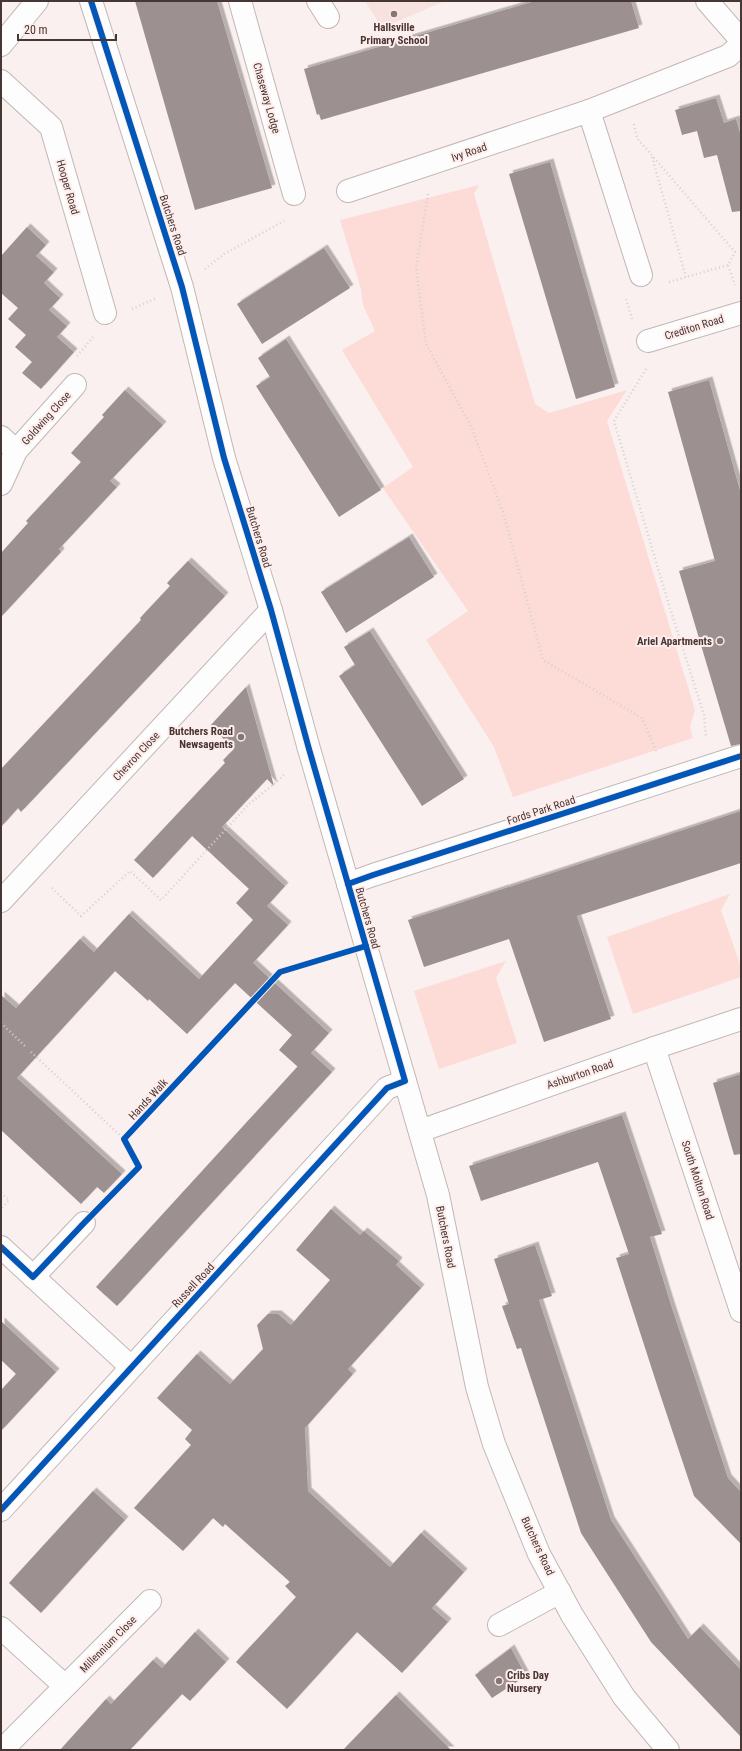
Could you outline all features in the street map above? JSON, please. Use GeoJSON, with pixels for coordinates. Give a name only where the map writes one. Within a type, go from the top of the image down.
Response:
{"type":"FeatureCollection","features":[{"type":"Feature","properties":{"kind":"street"},"geometry":{"type":"LineString","coordinates":[[1,45],[37,1]]}},
{"type":"Feature","properties":{"kind":"street","name":"Butchers Road"},"geometry":{"type":"LineString","coordinates":[[91,1],[182,287],[224,458],[271,610],[309,749],[438,1195],[477,1387],[494,1444],[539,1554],[560,1592],[624,1697],[668,1750]]}},
{"type":"Feature","properties":{"kind":"street","name":"Chaseway Lodge"},"geometry":{"type":"LineString","coordinates":[[240,1],[294,194]]}},
{"type":"Feature","properties":{"kind":"street"},"geometry":{"type":"LineString","coordinates":[[707,1],[741,40]]}},
{"type":"Feature","properties":{"kind":"street","name":"Ivy Road"},"geometry":{"type":"LineString","coordinates":[[348,191],[589,111],[728,56],[741,45]]}},
{"type":"Feature","properties":{"kind":"street","name":"Hooper Road"},"geometry":{"type":"LineString","coordinates":[[1,82],[51,127],[105,313]]}},
{"type":"Feature","properties":{"kind":"street"},"geometry":{"type":"LineString","coordinates":[[589,111],[641,275]]}},
{"type":"Feature","properties":{"kind":"street","name":"Crediton Road"},"geometry":{"type":"LineString","coordinates":[[648,341],[741,313]]}},
{"type":"Feature","properties":{"kind":"street","name":"Goldwing Close"},"geometry":{"type":"LineString","coordinates":[[1,484],[8,444],[75,385]]}},
{"type":"Feature","properties":{"kind":"street","name":"Chevron Close"},"geometry":{"type":"LineString","coordinates":[[1,901],[271,610]]}},
{"type":"Feature","properties":{"kind":"street","name":"Fords Park Road"},"geometry":{"type":"LineString","coordinates":[[348,884],[741,756]]}},
{"type":"Feature","properties":{"kind":"street","name":"Ashburton Road"},"geometry":{"type":"LineString","coordinates":[[420,1131],[654,1048],[741,1020]]}},
{"type":"Feature","properties":{"kind":"street","name":"South Molton Road"},"geometry":{"type":"LineString","coordinates":[[654,1048],[741,1312]]}},
{"type":"Feature","properties":{"kind":"street","name":"Russell Road"},"geometry":{"type":"LineString","coordinates":[[1,1510],[387,1088],[405,1081]]}},
{"type":"Feature","properties":{"kind":"street"},"geometry":{"type":"LineString","coordinates":[[33,1277],[84,1223]]}},
{"type":"Feature","properties":{"kind":"street"},"geometry":{"type":"LineString","coordinates":[[1,1246],[131,1367]]}},
{"type":"Feature","properties":{"kind":"street"},"geometry":{"type":"LineString","coordinates":[[499,1625],[560,1592]]}},
{"type":"Feature","properties":{"kind":"street","name":"Millennium Close"},"geometry":{"type":"LineString","coordinates":[[8,1744],[150,1601]]}},
{"type":"Feature","properties":{"kind":"street"},"geometry":{"type":"LineString","coordinates":[[1,1628],[65,1686]]}},
{"type":"Feature","properties":{"kind":"path"},"geometry":{"type":"LineString","coordinates":[[628,96],[637,138],[735,252],[728,265],[663,284]]}},
{"type":"Feature","properties":{"kind":"path"},"geometry":{"type":"LineString","coordinates":[[651,154],[686,277]]}},
{"type":"Feature","properties":{"kind":"path"},"geometry":{"type":"LineString","coordinates":[[429,189],[416,267],[426,344],[472,428],[503,512],[543,660],[642,718],[668,780]]}},
{"type":"Feature","properties":{"kind":"path"},"geometry":{"type":"LineString","coordinates":[[182,287],[224,254],[289,219]]}},
{"type":"Feature","properties":{"kind":"path"},"geometry":{"type":"LineString","coordinates":[[728,265],[736,286]]}},
{"type":"Feature","properties":{"kind":"path"},"geometry":{"type":"LineString","coordinates":[[641,275],[625,296],[638,335],[648,341],[646,368],[614,421],[668,605],[704,715],[709,766]]}},
{"type":"Feature","properties":{"kind":"path"},"geometry":{"type":"LineString","coordinates":[[32,868],[81,916],[130,871],[161,900],[249,804],[274,784],[309,749]]}},
{"type":"Feature","properties":{"kind":"path"},"geometry":{"type":"LineString","coordinates":[[1,1023],[25,1046]]}},
{"type":"Feature","properties":{"kind":"path"},"geometry":{"type":"LineString","coordinates":[[31,1052],[124,1139],[139,1167],[84,1223]]}},
{"type":"Feature","properties":{"kind":"path"},"geometry":{"type":"LineString","coordinates":[[1,1193],[9,1200],[1,1209]]}},
{"type":"Feature","properties":{"kind":"shaded area","name":"Hallsville Primary School"},"geometry":{"type":"Polygon","coordinates":[[[365,1],[445,1],[382,28],[365,1]]]}},
{"type":"Feature","properties":{"kind":"shaded area"},"geometry":{"type":"Polygon","coordinates":[[[479,185],[474,194],[535,404],[549,413],[627,390],[607,421],[695,710],[690,727],[693,738],[513,797],[494,747],[426,640],[468,611],[383,488],[413,467],[342,350],[375,331],[363,305],[361,289],[340,220],[479,185]]]}},
{"type":"Feature","properties":{"kind":"shaded area"},"geometry":{"type":"Polygon","coordinates":[[[730,894],[721,910],[741,967],[741,977],[633,1014],[607,937],[730,894]]]}},
{"type":"Feature","properties":{"kind":"shaded area"},"geometry":{"type":"Polygon","coordinates":[[[506,961],[496,978],[517,1043],[439,1069],[414,991],[506,961]]]}},
{"type":"Feature","properties":{"kind":"building"},"geometry":{"type":"Polygon","coordinates":[[[135,1],[217,1],[272,188],[195,210],[135,1]]]}},
{"type":"Feature","properties":{"kind":"building"},"geometry":{"type":"Polygon","coordinates":[[[535,1],[631,1],[639,28],[321,120],[319,114],[317,115],[304,69],[535,1]]]}},
{"type":"Feature","properties":{"kind":"building"},"geometry":{"type":"Polygon","coordinates":[[[716,98],[724,123],[736,119],[741,136],[741,211],[732,212],[717,155],[704,158],[697,131],[682,135],[675,110],[716,98]]]}},
{"type":"Feature","properties":{"kind":"building"},"geometry":{"type":"Polygon","coordinates":[[[550,162],[615,387],[576,399],[509,174],[550,162]]]}},
{"type":"Feature","properties":{"kind":"building"},"geometry":{"type":"Polygon","coordinates":[[[27,227],[46,245],[36,256],[54,272],[44,283],[60,298],[49,310],[67,326],[57,337],[74,352],[41,389],[22,373],[32,362],[15,347],[26,335],[8,319],[18,308],[1,293],[1,256],[27,227]]]}},
{"type":"Feature","properties":{"kind":"building"},"geometry":{"type":"Polygon","coordinates":[[[324,248],[350,288],[262,344],[237,304],[324,248]]]}},
{"type":"Feature","properties":{"kind":"building"},"geometry":{"type":"Polygon","coordinates":[[[286,339],[381,490],[339,517],[256,386],[270,377],[258,358],[286,339]]]}},
{"type":"Feature","properties":{"kind":"building"},"geometry":{"type":"Polygon","coordinates":[[[709,380],[741,494],[741,744],[731,746],[679,571],[715,561],[668,392],[709,380]]]}},
{"type":"Feature","properties":{"kind":"building"},"geometry":{"type":"Polygon","coordinates":[[[125,390],[163,425],[110,481],[117,487],[59,549],[61,552],[1,617],[1,553],[28,523],[26,521],[81,462],[71,453],[104,417],[102,415],[125,390]]]}},
{"type":"Feature","properties":{"kind":"building"},"geometry":{"type":"Polygon","coordinates":[[[409,537],[434,577],[346,633],[321,592],[409,537]]]}},
{"type":"Feature","properties":{"kind":"building"},"geometry":{"type":"Polygon","coordinates":[[[188,561],[225,596],[21,812],[18,808],[1,827],[1,769],[141,620],[140,618],[170,586],[167,583],[188,561]]]}},
{"type":"Feature","properties":{"kind":"building"},"geometry":{"type":"Polygon","coordinates":[[[370,631],[464,779],[422,806],[339,676],[355,665],[344,647],[370,631]]]}},
{"type":"Feature","properties":{"kind":"building"},"geometry":{"type":"Polygon","coordinates":[[[246,687],[274,786],[267,779],[222,827],[285,886],[267,906],[288,925],[253,963],[329,1033],[311,1053],[332,1072],[117,1306],[96,1287],[298,1067],[279,1050],[292,1035],[235,983],[187,1034],[149,999],[148,1001],[115,971],[17,1078],[122,1174],[104,1193],[97,1187],[81,1204],[1,1130],[1,995],[16,1008],[80,939],[94,952],[129,914],[199,979],[253,920],[236,903],[249,889],[192,836],[153,878],[134,860],[225,763],[223,760],[234,749],[210,726],[246,687]]]}},
{"type":"Feature","properties":{"kind":"building"},"geometry":{"type":"Polygon","coordinates":[[[741,811],[741,863],[577,916],[611,1019],[544,1042],[509,939],[424,967],[408,920],[741,811]]]}},
{"type":"Feature","properties":{"kind":"building"},"geometry":{"type":"Polygon","coordinates":[[[741,1074],[741,1154],[734,1155],[713,1083],[741,1074]]]}},
{"type":"Feature","properties":{"kind":"building"},"geometry":{"type":"Polygon","coordinates":[[[622,1115],[662,1234],[650,1237],[671,1305],[728,1478],[741,1492],[741,1544],[694,1496],[616,1258],[629,1254],[598,1162],[481,1201],[469,1166],[622,1115]]]}},
{"type":"Feature","properties":{"kind":"building"},"geometry":{"type":"Polygon","coordinates":[[[331,1209],[360,1235],[364,1231],[399,1261],[396,1265],[421,1288],[348,1369],[353,1374],[305,1428],[308,1491],[390,1567],[421,1533],[464,1572],[432,1608],[448,1622],[402,1673],[357,1632],[287,1709],[236,1662],[296,1597],[285,1586],[290,1582],[225,1524],[223,1527],[213,1518],[183,1551],[134,1508],[191,1445],[185,1439],[192,1430],[157,1398],[197,1354],[230,1384],[263,1349],[257,1325],[268,1314],[278,1314],[291,1325],[330,1280],[296,1250],[331,1209]]]}},
{"type":"Feature","properties":{"kind":"building"},"geometry":{"type":"Polygon","coordinates":[[[535,1245],[552,1296],[539,1300],[611,1520],[688,1639],[700,1627],[741,1670],[741,1737],[651,1642],[581,1533],[521,1348],[517,1349],[502,1306],[509,1304],[494,1259],[535,1245]]]}},
{"type":"Feature","properties":{"kind":"building"},"geometry":{"type":"Polygon","coordinates":[[[1,1321],[56,1372],[1,1431],[1,1390],[16,1374],[1,1360],[1,1321]]]}},
{"type":"Feature","properties":{"kind":"building"},"geometry":{"type":"Polygon","coordinates":[[[93,1491],[125,1520],[41,1613],[9,1583],[93,1491]]]}},
{"type":"Feature","properties":{"kind":"building"},"geometry":{"type":"Polygon","coordinates":[[[195,1632],[226,1662],[190,1701],[182,1694],[130,1750],[60,1750],[106,1699],[111,1704],[153,1660],[162,1668],[195,1632]]]}},
{"type":"Feature","properties":{"kind":"building","name":"Cribs Day Nursery"},"geometry":{"type":"Polygon","coordinates":[[[511,1648],[526,1676],[492,1698],[475,1675],[511,1648]]]}},
{"type":"Feature","properties":{"kind":"building"},"geometry":{"type":"Polygon","coordinates":[[[396,1695],[451,1750],[343,1750],[396,1695]]]}},
{"type":"Feature","properties":{"kind":"cycle path"},"geometry":{"type":"LineString","coordinates":[[1,1510],[387,1088],[405,1081],[309,749],[271,610],[224,458],[182,287],[91,1]]}},
{"type":"Feature","properties":{"kind":"cycle path"},"geometry":{"type":"LineString","coordinates":[[348,884],[741,756]]}},
{"type":"Feature","properties":{"kind":"cycle path","name":"Hands Walk"},"geometry":{"type":"LineString","coordinates":[[1,1247],[33,1277],[139,1167],[124,1139],[280,972],[366,946]]}},
{"type":"Feature","properties":{"kind":"place","name":"Hallsville Primary School"},"geometry":{"type":"Point","coordinates":[394,14]}},
{"type":"Feature","properties":{"kind":"place","name":"Ariel Apartments"},"geometry":{"type":"Point","coordinates":[720,641]}},
{"type":"Feature","properties":{"kind":"place","name":"Butchers Road Newsagents"},"geometry":{"type":"Point","coordinates":[241,737]}},
{"type":"Feature","properties":{"kind":"place","name":"Cribs Day Nursery"},"geometry":{"type":"Point","coordinates":[499,1681]}}]}
